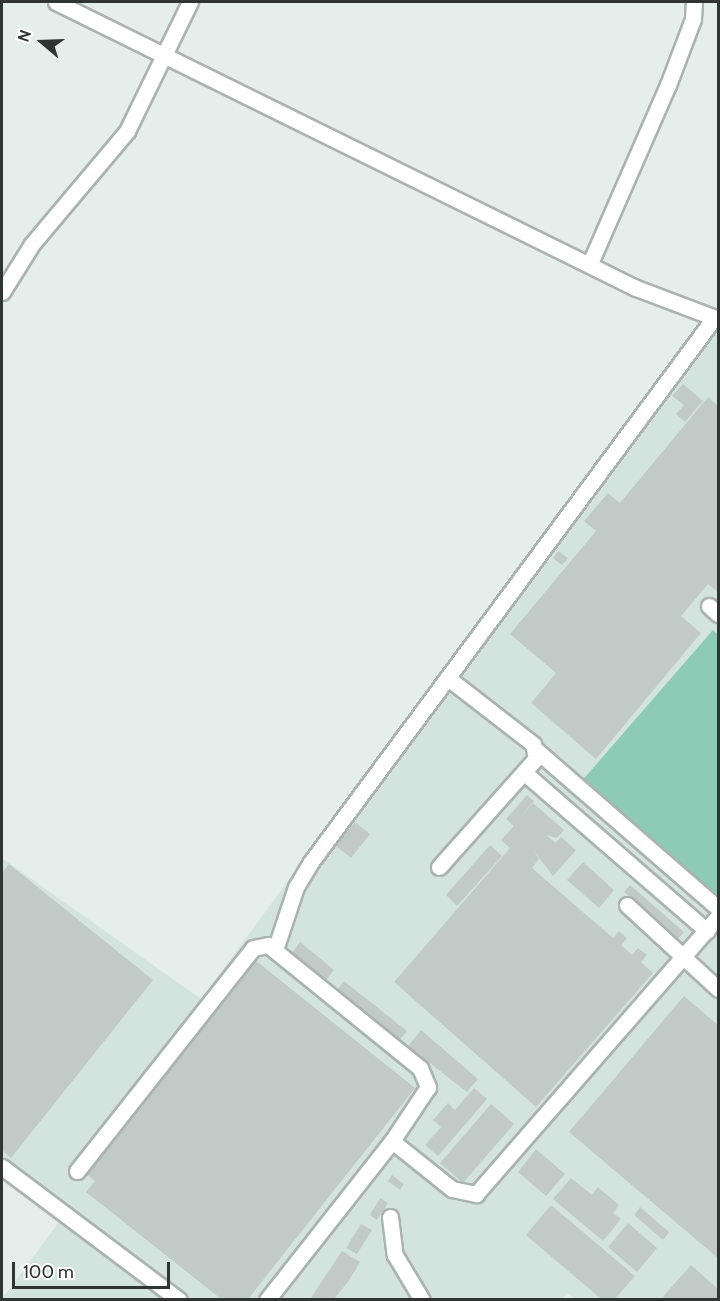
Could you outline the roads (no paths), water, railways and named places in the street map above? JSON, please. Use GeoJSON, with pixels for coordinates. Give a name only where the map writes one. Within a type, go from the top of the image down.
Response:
{"type":"FeatureCollection","features":[{"type":"Feature","properties":{"kind":"street"},"geometry":{"type":"LineString","coordinates":[[56,2],[167,53],[591,261],[636,288],[716,318],[302,876],[275,950]]}},
{"type":"Feature","properties":{"kind":"street"},"geometry":{"type":"LineString","coordinates":[[2,292],[32,244],[118,144],[167,53],[189,2]]}},
{"type":"Feature","properties":{"kind":"street"},"geometry":{"type":"LineString","coordinates":[[591,261],[668,86],[693,19],[694,2]]}},
{"type":"Feature","properties":{"kind":"street"},"geometry":{"type":"LineString","coordinates":[[448,678],[536,750],[718,908]]}},
{"type":"Feature","properties":{"kind":"street"},"geometry":{"type":"LineString","coordinates":[[439,867],[526,775],[536,750]]}},
{"type":"Feature","properties":{"kind":"street"},"geometry":{"type":"LineString","coordinates":[[526,775],[706,931]]}},
{"type":"Feature","properties":{"kind":"street"},"geometry":{"type":"LineString","coordinates":[[627,905],[718,989]]}},
{"type":"Feature","properties":{"kind":"street"},"geometry":{"type":"LineString","coordinates":[[392,1141],[452,1189],[476,1194],[718,917]]}},
{"type":"Feature","properties":{"kind":"street"},"geometry":{"type":"LineString","coordinates":[[77,1171],[253,948],[268,945],[428,1077],[424,1099],[267,1299]]}},
{"type":"Feature","properties":{"kind":"street"},"geometry":{"type":"LineString","coordinates":[[2,1167],[179,1299]]}},
{"type":"Feature","properties":{"kind":"street"},"geometry":{"type":"LineString","coordinates":[[390,1217],[395,1255],[422,1299]]}}]}
